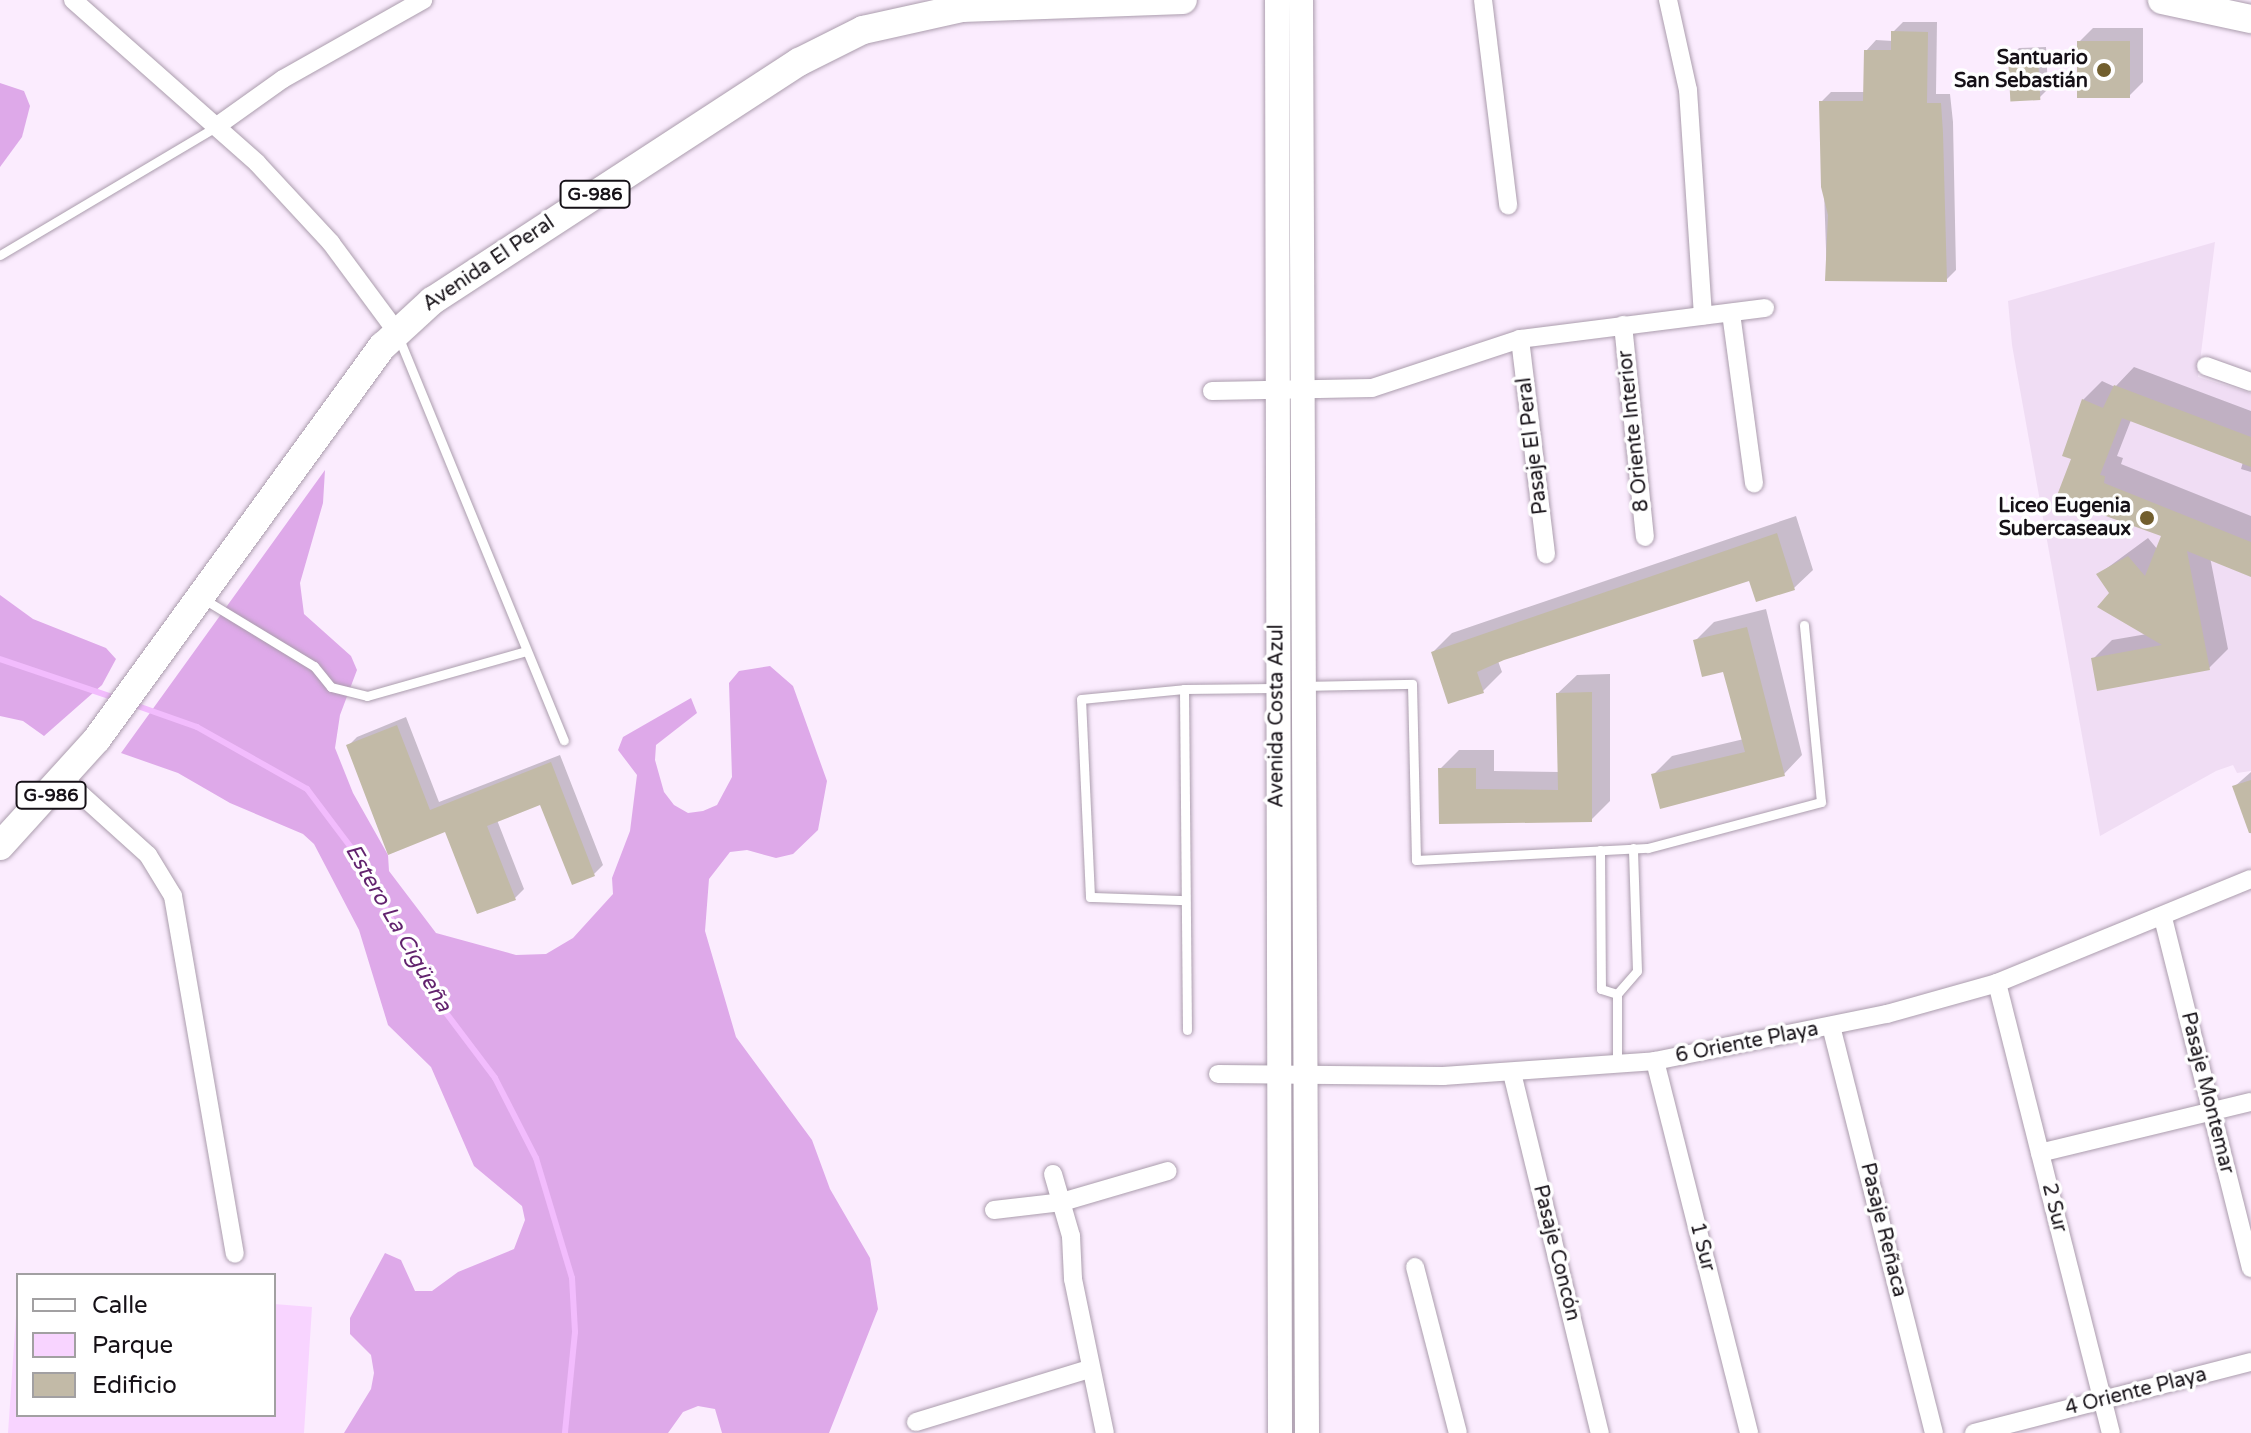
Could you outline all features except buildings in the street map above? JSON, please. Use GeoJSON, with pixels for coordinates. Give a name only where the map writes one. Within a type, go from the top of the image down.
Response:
{"type":"FeatureCollection","features":[{"type":"Feature","properties":{"kind":"main road","name":"Avenida El Peral"},"geometry":{"type":"LineString","coordinates":[[65,780],[396,331],[447,290],[841,39],[907,17],[962,8],[1183,0]]}},
{"type":"Feature","properties":{"kind":"main road"},"geometry":{"type":"LineString","coordinates":[[2162,0],[2240,11]]}},
{"type":"Feature","properties":{"kind":"main road","name":"G-986"},"geometry":{"type":"LineString","coordinates":[[0,846],[65,780]]}},
{"type":"Feature","properties":{"kind":"street"},"geometry":{"type":"LineString","coordinates":[[73,0],[125,51],[217,126],[331,243],[396,331]]}},
{"type":"Feature","properties":{"kind":"street"},"geometry":{"type":"LineString","coordinates":[[217,126],[283,79],[423,0]]}},
{"type":"Feature","properties":{"kind":"street","name":"Avenida Costa Azul"},"geometry":{"type":"LineString","coordinates":[[1277,0],[1274,392],[1280,1433]]}},
{"type":"Feature","properties":{"kind":"street","name":"Avenida Costa Azul"},"geometry":{"type":"LineString","coordinates":[[1301,0],[1307,1433]]}},
{"type":"Feature","properties":{"kind":"street"},"geometry":{"type":"LineString","coordinates":[[1483,0],[1508,205]]}},
{"type":"Feature","properties":{"kind":"street"},"geometry":{"type":"LineString","coordinates":[[1668,0],[1688,90],[1703,316]]}},
{"type":"Feature","properties":{"kind":"street"},"geometry":{"type":"LineString","coordinates":[[1212,391],[1303,391],[1395,384],[1520,339],[1765,308]]}},
{"type":"Feature","properties":{"kind":"street"},"geometry":{"type":"LineString","coordinates":[[1731,313],[1754,483]]}},
{"type":"Feature","properties":{"kind":"street","name":"8 Oriente Interior"},"geometry":{"type":"LineString","coordinates":[[1623,325],[1645,537]]}},
{"type":"Feature","properties":{"kind":"street","name":"Pasaje El Peral"},"geometry":{"type":"LineString","coordinates":[[1520,339],[1546,554]]}},
{"type":"Feature","properties":{"kind":"street"},"geometry":{"type":"LineString","coordinates":[[2206,366],[2251,382]]}},
{"type":"Feature","properties":{"kind":"street"},"geometry":{"type":"LineString","coordinates":[[65,780],[148,855],[173,896],[235,1254]]}},
{"type":"Feature","properties":{"kind":"street","name":"6 Oriente Playa"},"geometry":{"type":"LineString","coordinates":[[1218,1074],[1305,1077],[1512,1073],[1655,1061],[1831,1026],[1997,983],[2163,918],[2251,879]]}},
{"type":"Feature","properties":{"kind":"street","name":"Pasaje Montemar"},"geometry":{"type":"LineString","coordinates":[[2163,918],[2251,1268]]}},
{"type":"Feature","properties":{"kind":"street","name":"2 Sur"},"geometry":{"type":"LineString","coordinates":[[1997,983],[2111,1433]]}},
{"type":"Feature","properties":{"kind":"street","name":"Pasaje Reñaca"},"geometry":{"type":"LineString","coordinates":[[1831,1026],[1934,1433]]}},
{"type":"Feature","properties":{"kind":"street","name":"1 Sur"},"geometry":{"type":"LineString","coordinates":[[1655,1061],[1749,1433]]}},
{"type":"Feature","properties":{"kind":"street","name":"Pasaje Concón"},"geometry":{"type":"LineString","coordinates":[[1512,1073],[1600,1433]]}},
{"type":"Feature","properties":{"kind":"street"},"geometry":{"type":"LineString","coordinates":[[2040,1153],[2251,1102]]}},
{"type":"Feature","properties":{"kind":"street"},"geometry":{"type":"LineString","coordinates":[[994,1210],[1062,1202],[1168,1171]]}},
{"type":"Feature","properties":{"kind":"street"},"geometry":{"type":"LineString","coordinates":[[1053,1174],[1071,1236],[1073,1279],[1089,1369],[1105,1433]]}},
{"type":"Feature","properties":{"kind":"street"},"geometry":{"type":"LineString","coordinates":[[1415,1267],[1458,1433]]}},
{"type":"Feature","properties":{"kind":"street","name":"4 Oriente Playa"},"geometry":{"type":"LineString","coordinates":[[1974,1433],[2251,1362]]}},
{"type":"Feature","properties":{"kind":"street"},"geometry":{"type":"LineString","coordinates":[[916,1422],[1089,1369]]}},
{"type":"Feature","properties":{"kind":"lane"},"geometry":{"type":"LineString","coordinates":[[0,255],[217,126]]}},
{"type":"Feature","properties":{"kind":"lane"},"geometry":{"type":"LineString","coordinates":[[396,331],[564,740]]}},
{"type":"Feature","properties":{"kind":"lane"},"geometry":{"type":"LineString","coordinates":[[200,596],[314,666],[331,687],[367,696],[526,651]]}},
{"type":"Feature","properties":{"kind":"lane"},"geometry":{"type":"LineString","coordinates":[[1304,686],[1412,684],[1416,860],[1633,848],[1821,802],[1804,625]]}},
{"type":"Feature","properties":{"kind":"lane"},"geometry":{"type":"LineString","coordinates":[[1182,900],[1090,897],[1081,699],[1184,689],[1277,688]]}},
{"type":"Feature","properties":{"kind":"lane"},"geometry":{"type":"LineString","coordinates":[[1184,689],[1182,900],[1187,1030]]}},
{"type":"Feature","properties":{"kind":"lane"},"geometry":{"type":"LineString","coordinates":[[1617,1065],[1617,994],[1637,971],[1633,848]]}},
{"type":"Feature","properties":{"kind":"lane"},"geometry":{"type":"LineString","coordinates":[[1600,850],[1601,989],[1617,994]]}},
{"type":"Feature","properties":{"kind":"shaded area"},"geometry":{"type":"Polygon","coordinates":[[[0,83],[24,91],[30,106],[22,137],[0,167],[0,83]]]}},
{"type":"Feature","properties":{"kind":"shaded area","name":"Liceo Eugenia Subercaseaux"},"geometry":{"type":"Polygon","coordinates":[[[2215,242],[2198,377],[2251,393],[2251,771],[2237,773],[2233,765],[2216,771],[2100,836],[2012,345],[2008,301],[2215,242]]]}},
{"type":"Feature","properties":{"kind":"shaded area"},"geometry":{"type":"Polygon","coordinates":[[[325,470],[323,503],[300,583],[304,614],[351,656],[357,670],[340,715],[335,748],[353,793],[388,855],[389,871],[436,933],[516,955],[546,954],[573,938],[613,894],[612,878],[630,831],[637,775],[618,750],[623,737],[691,698],[697,713],[656,745],[655,760],[664,792],[674,805],[688,813],[703,811],[717,805],[732,777],[729,683],[739,671],[770,666],[793,686],[827,781],[818,830],[793,854],[776,858],[747,850],[730,852],[709,879],[705,931],[736,1037],[812,1140],[830,1189],[870,1258],[878,1309],[829,1433],[722,1433],[715,1409],[698,1406],[683,1412],[668,1433],[344,1433],[371,1389],[374,1373],[371,1355],[350,1334],[350,1318],[385,1253],[401,1260],[415,1291],[432,1291],[458,1272],[514,1249],[525,1220],[522,1206],[474,1166],[431,1067],[388,1025],[359,930],[314,844],[303,834],[230,803],[178,773],[121,753],[325,470]]]}},
{"type":"Feature","properties":{"kind":"shaded area"},"geometry":{"type":"Polygon","coordinates":[[[0,595],[33,619],[106,648],[116,659],[102,685],[44,736],[23,721],[0,716],[0,595]]]}},
{"type":"Feature","properties":{"kind":"green space"},"geometry":{"type":"Polygon","coordinates":[[[276,1304],[312,1307],[304,1433],[8,1433],[16,1315],[16,1417],[276,1417],[276,1304]]]}},
{"type":"Feature","properties":{"kind":"waterway","name":"Estero La Cigüeña"},"geometry":{"type":"LineString","coordinates":[[0,659],[118,699]]}},
{"type":"Feature","properties":{"kind":"waterway","name":"Estero La Cigüeña"},"geometry":{"type":"LineString","coordinates":[[132,704],[197,727],[307,789],[359,858],[428,989],[495,1078],[536,1158],[572,1278],[575,1332],[565,1433]]}},
{"type":"Feature","properties":{"kind":"place","name":"Santuario San Sebastián"},"geometry":{"type":"Point","coordinates":[2104,70]}},
{"type":"Feature","properties":{"kind":"place","name":"Liceo Eugenia Subercaseaux"},"geometry":{"type":"Point","coordinates":[2147,518]}}]}
